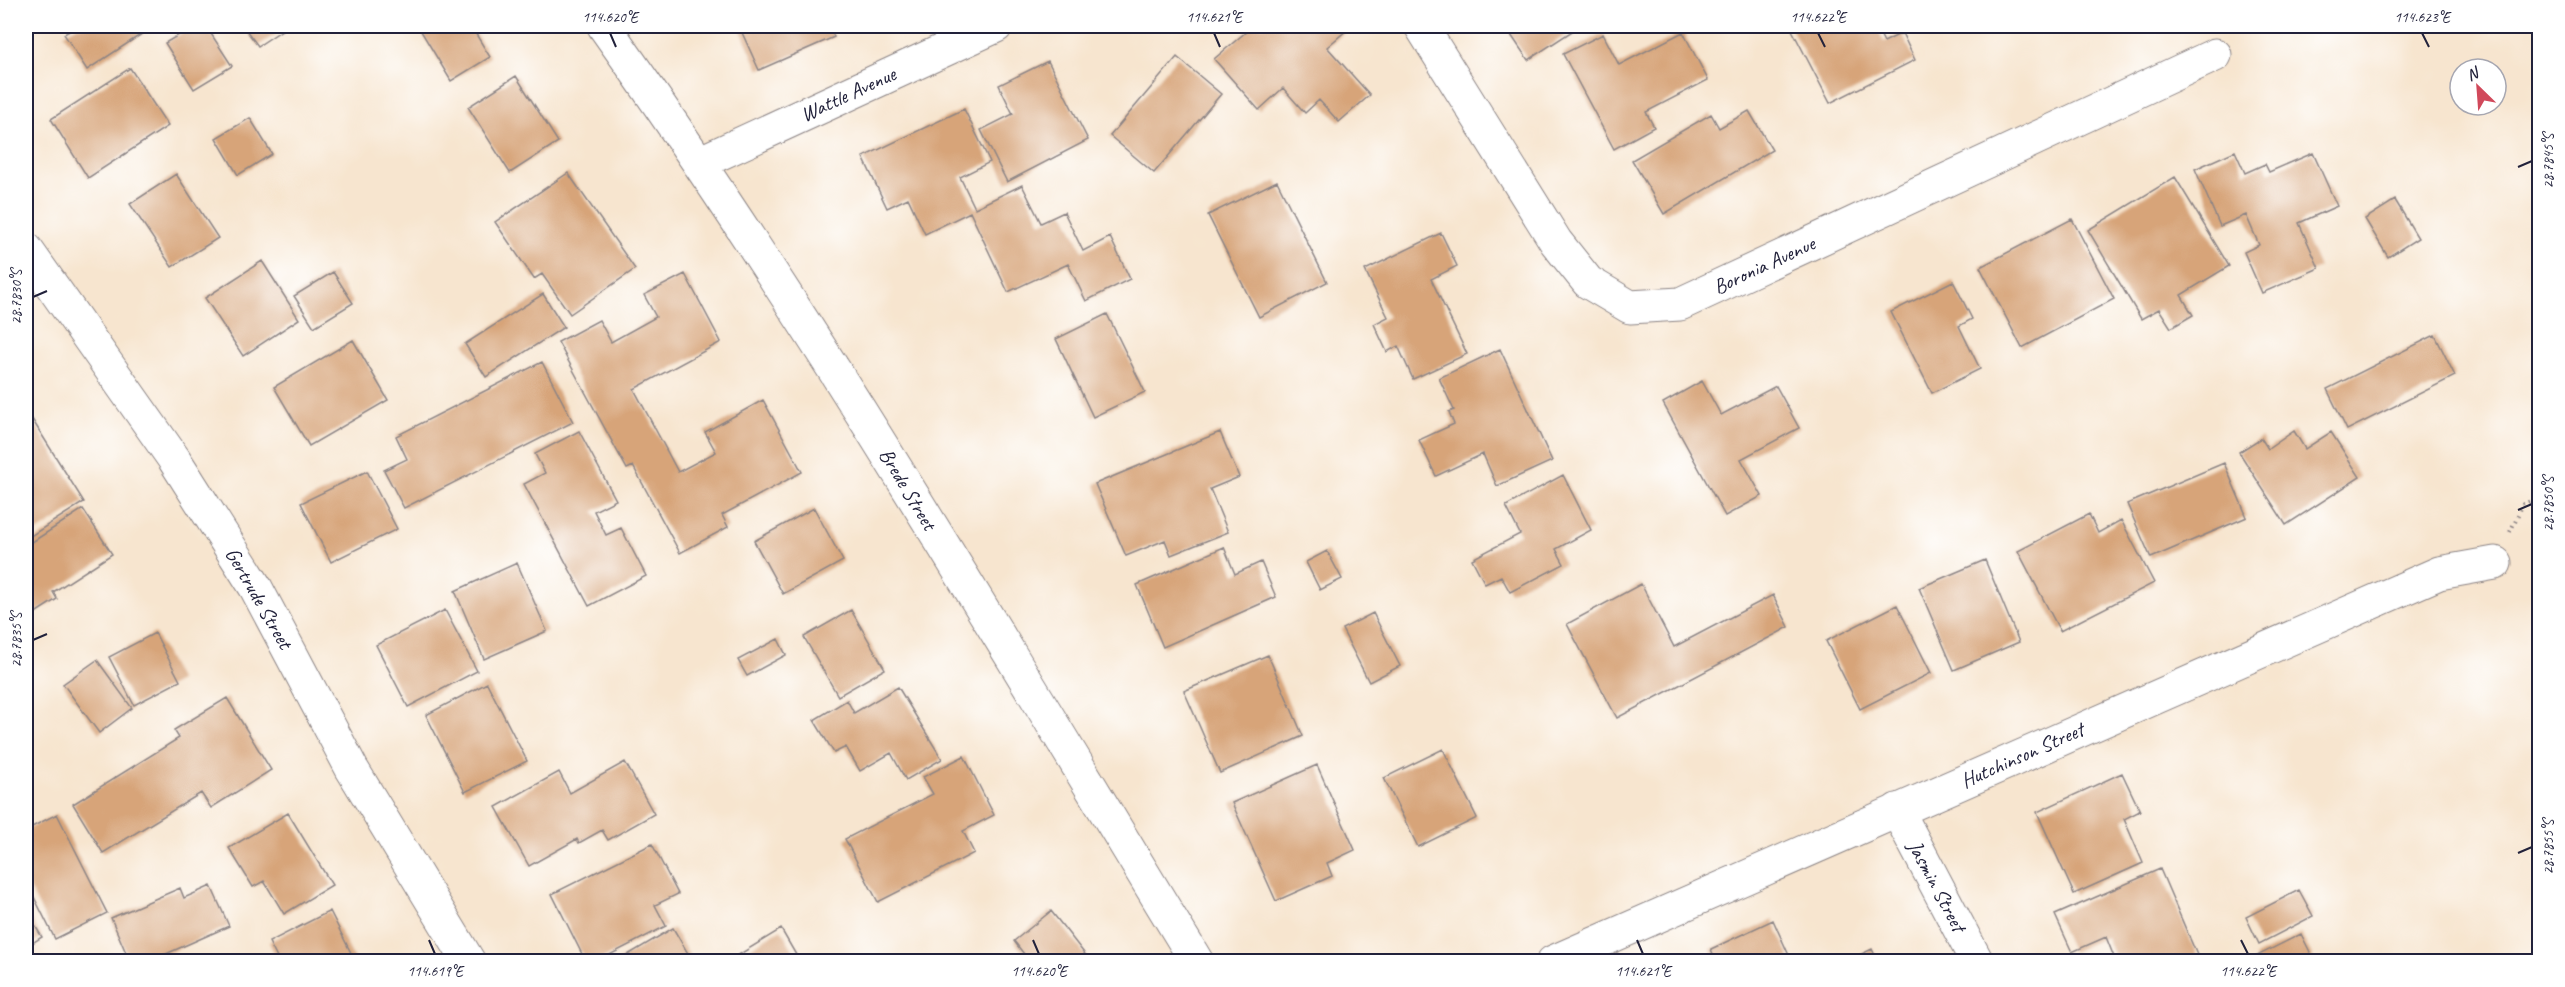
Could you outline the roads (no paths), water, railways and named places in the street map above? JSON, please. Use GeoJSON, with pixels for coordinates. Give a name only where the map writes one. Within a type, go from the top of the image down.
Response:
{"type":"FeatureCollection","features":[{"type":"Feature","properties":{"kind":"street","name":"Brede Street"},"geometry":{"type":"LineString","coordinates":[[604,26],[701,162],[856,404],[1197,962]]}},
{"type":"Feature","properties":{"kind":"street","name":"Wattle Avenue"},"geometry":{"type":"LineString","coordinates":[[701,162],[996,26]]}},
{"type":"Feature","properties":{"kind":"street","name":"Boronia Avenue"},"geometry":{"type":"LineString","coordinates":[[1420,26],[1556,242],[1588,282],[1630,307],[1680,304],[2215,55]]}},
{"type":"Feature","properties":{"kind":"street","name":"Gertrude Street"},"geometry":{"type":"LineString","coordinates":[[26,249],[174,459],[256,588],[352,769],[469,962]]}},
{"type":"Feature","properties":{"kind":"street","name":"Hutchinson Street"},"geometry":{"type":"LineString","coordinates":[[1553,962],[2439,573],[2495,562]]}},
{"type":"Feature","properties":{"kind":"street","name":"Jasmin Street"},"geometry":{"type":"LineString","coordinates":[[1897,810],[1977,962]]}}]}
